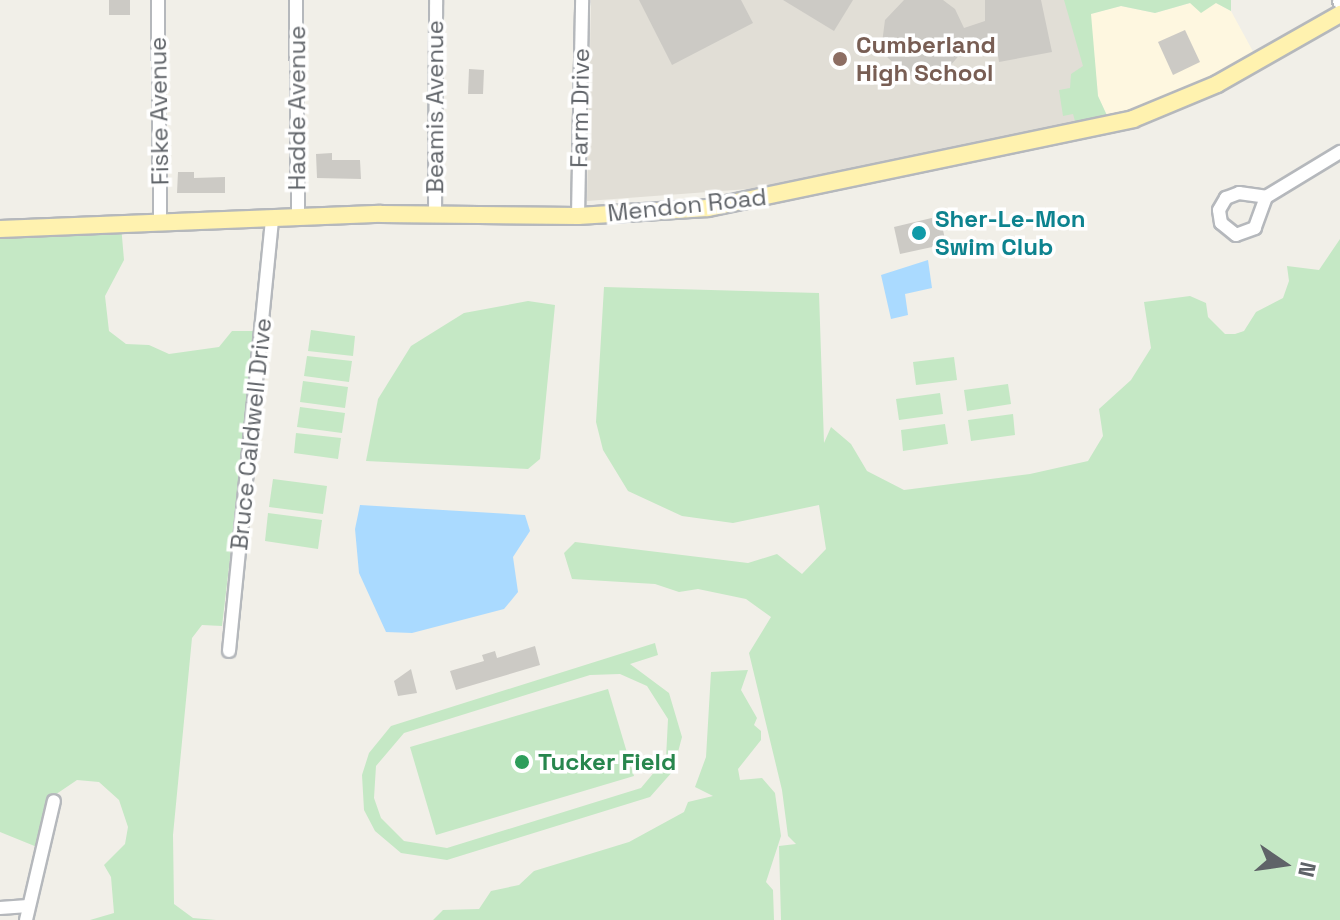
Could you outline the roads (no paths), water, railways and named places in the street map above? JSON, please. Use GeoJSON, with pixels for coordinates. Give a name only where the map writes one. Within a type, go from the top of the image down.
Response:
{"type":"FeatureCollection","features":[{"type":"Feature","properties":{"kind":"main road","name":"Mendon Road"},"geometry":{"type":"LineString","coordinates":[[0,229],[272,217],[435,214],[578,216],[708,208],[1133,119],[1217,84],[1340,14]]}},
{"type":"Feature","properties":{"kind":"street","name":"Fiske Avenue"},"geometry":{"type":"LineString","coordinates":[[158,0],[160,222]]}},
{"type":"Feature","properties":{"kind":"street","name":"Hadde Avenue"},"geometry":{"type":"LineString","coordinates":[[296,0],[298,217]]}},
{"type":"Feature","properties":{"kind":"street","name":"Beamis Avenue"},"geometry":{"type":"LineString","coordinates":[[435,214],[436,0]]}},
{"type":"Feature","properties":{"kind":"street","name":"Farm Drive"},"geometry":{"type":"LineString","coordinates":[[578,216],[582,0]]}},
{"type":"Feature","properties":{"kind":"street"},"geometry":{"type":"LineString","coordinates":[[1266,197],[1340,152]]}},
{"type":"Feature","properties":{"kind":"street","name":"Bruce Caldwell Drive"},"geometry":{"type":"LineString","coordinates":[[229,651],[272,217]]}},
{"type":"Feature","properties":{"kind":"street"},"geometry":{"type":"LineString","coordinates":[[26,920],[54,801]]}},
{"type":"Feature","properties":{"kind":"street"},"geometry":{"type":"LineString","coordinates":[[0,908],[28,906]]}},
{"type":"Feature","properties":{"kind":"water"},"geometry":{"type":"Polygon","coordinates":[[[928,260],[932,288],[905,294],[908,315],[891,319],[881,275],[928,260]]]}},
{"type":"Feature","properties":{"kind":"water"},"geometry":{"type":"Polygon","coordinates":[[[360,505],[525,515],[530,531],[513,557],[518,592],[504,609],[412,633],[386,632],[359,573],[355,529],[360,505]]]}},
{"type":"Feature","properties":{"kind":"place","name":"Cumberland High School"},"geometry":{"type":"Point","coordinates":[840,59]}},
{"type":"Feature","properties":{"kind":"place","name":"Sher-Le-Mon Swim Club"},"geometry":{"type":"Point","coordinates":[919,233]}},
{"type":"Feature","properties":{"kind":"place","name":"Tucker Field"},"geometry":{"type":"Point","coordinates":[522,762]}}]}
